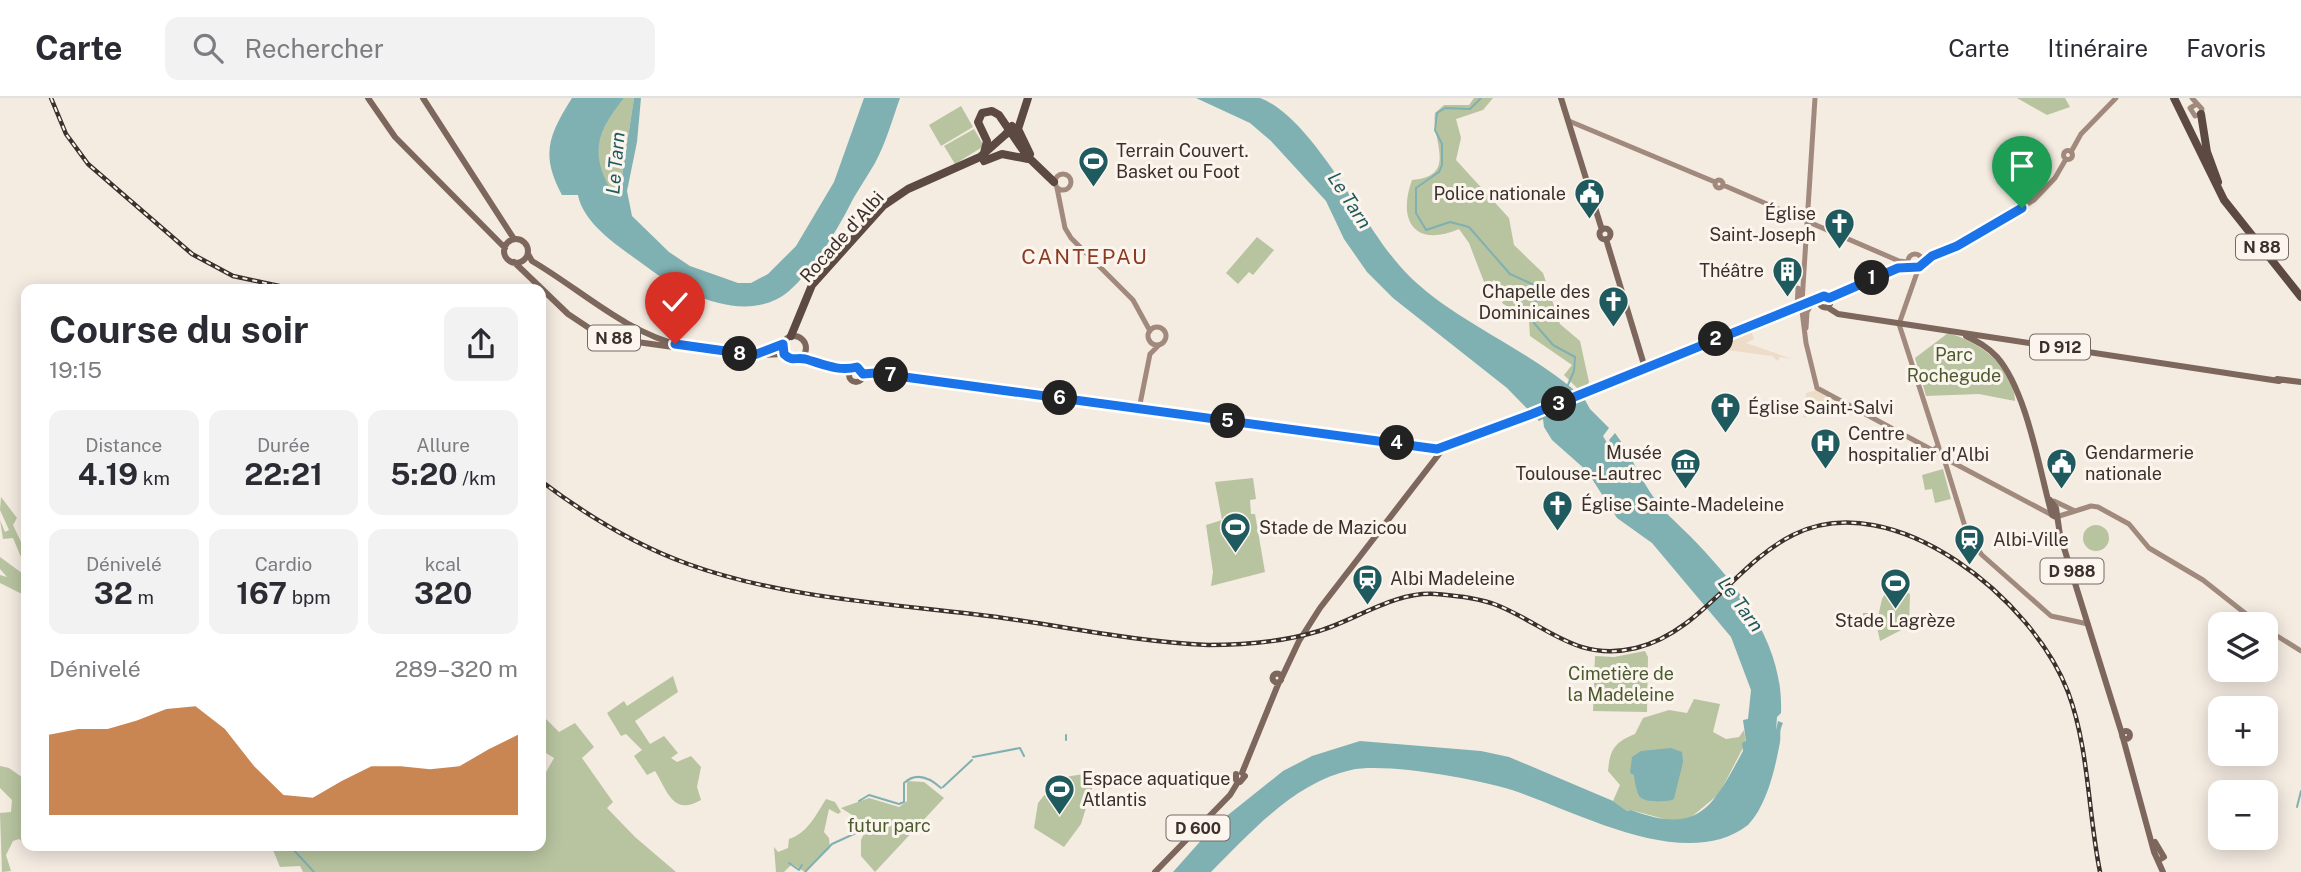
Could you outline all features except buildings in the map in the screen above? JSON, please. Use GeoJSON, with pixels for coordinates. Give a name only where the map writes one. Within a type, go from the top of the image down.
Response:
{"type":"FeatureCollection","features":[{"type":"Feature","properties":{"kind":"highway","name":"Rocade d'Albi"},"geometry":{"type":"LineString","coordinates":[[796,337],[798,324],[815,287],[886,207],[909,191],[968,167],[991,153],[1010,129],[1026,98]]}},
{"type":"Feature","properties":{"kind":"highway"},"geometry":{"type":"LineString","coordinates":[[1026,98],[1019,133],[1032,157],[1055,179]]}},
{"type":"Feature","properties":{"kind":"highway","name":"N 88"},"geometry":{"type":"LineString","coordinates":[[2174,98],[2208,171],[2233,212],[2301,297]]}},
{"type":"Feature","properties":{"kind":"highway","name":"N 88"},"geometry":{"type":"LineString","coordinates":[[2174,98],[2218,184],[2245,222],[2301,290]]}},
{"type":"Feature","properties":{"kind":"highway"},"geometry":{"type":"LineString","coordinates":[[944,173],[986,150],[987,141],[978,125],[982,113],[995,111],[1021,149],[1055,179]]}},
{"type":"Feature","properties":{"kind":"highway"},"geometry":{"type":"LineString","coordinates":[[1001,119],[989,113],[982,117],[980,126],[992,139],[1010,129]]}},
{"type":"Feature","properties":{"kind":"highway"},"geometry":{"type":"LineString","coordinates":[[2201,114],[2207,152],[2218,184]]}},
{"type":"Feature","properties":{"kind":"highway","name":"Rocade d'Albi"},"geometry":{"type":"LineString","coordinates":[[796,337],[812,285],[883,206],[902,192],[980,157],[1010,129]]}},
{"type":"Feature","properties":{"kind":"highway"},"geometry":{"type":"LineString","coordinates":[[968,167],[996,155],[1012,154],[1027,158],[1055,179]]}},
{"type":"Feature","properties":{"kind":"main road"},"geometry":{"type":"LineString","coordinates":[[368,98],[395,137],[505,248],[507,257],[514,262],[522,261],[528,254]]}},
{"type":"Feature","properties":{"kind":"main road"},"geometry":{"type":"LineString","coordinates":[[423,98],[514,239],[525,243],[528,254],[535,262],[553,270],[626,322],[695,348],[754,355],[796,337],[813,360],[822,365]]}},
{"type":"Feature","properties":{"kind":"main road"},"geometry":{"type":"LineString","coordinates":[[1562,98],[1603,229],[1600,236],[1606,239],[1646,368]]}},
{"type":"Feature","properties":{"kind":"main road"},"geometry":{"type":"LineString","coordinates":[[1815,98],[1801,271],[1805,340],[1817,388],[1937,450],[1946,460],[2054,513],[2094,506],[2129,524],[2149,548],[2203,580],[2244,612]]}},
{"type":"Feature","properties":{"kind":"main road"},"geometry":{"type":"LineString","coordinates":[[783,344],[784,354],[792,360],[851,370],[857,367],[863,374],[904,377],[1440,448],[1451,447],[1750,326],[1802,308],[1826,303],[1957,246],[2026,205],[2050,181],[2070,151],[2079,131],[2114,99]]}},
{"type":"Feature","properties":{"kind":"main road"},"geometry":{"type":"LineString","coordinates":[[2193,102],[2203,109],[2201,114],[2192,114],[2193,102]]}},
{"type":"Feature","properties":{"kind":"main road"},"geometry":{"type":"LineString","coordinates":[[1569,121],[1715,182],[1717,188],[1723,185],[1912,264]]}},
{"type":"Feature","properties":{"kind":"main road"},"geometry":{"type":"LineString","coordinates":[[1055,179],[1065,174],[1070,179],[1062,201],[1072,236],[1134,298],[1153,329],[1165,334],[1164,340],[1150,354],[1136,408]]}},
{"type":"Feature","properties":{"kind":"main road"},"geometry":{"type":"LineString","coordinates":[[1055,179],[1065,190]]}},
{"type":"Feature","properties":{"kind":"main road"},"geometry":{"type":"LineString","coordinates":[[1055,179],[1065,228],[1071,238],[1133,300],[1153,329],[1136,408]]}},
{"type":"Feature","properties":{"kind":"main road"},"geometry":{"type":"LineString","coordinates":[[505,248],[514,239]]}},
{"type":"Feature","properties":{"kind":"main road","name":"N 88"},"geometry":{"type":"LineString","coordinates":[[514,262],[537,284]]}},
{"type":"Feature","properties":{"kind":"main road"},"geometry":{"type":"LineString","coordinates":[[1912,264],[1899,324],[1937,450]]}},
{"type":"Feature","properties":{"kind":"main road"},"geometry":{"type":"LineString","coordinates":[[1801,271],[1805,340]]}},
{"type":"Feature","properties":{"kind":"main road","name":"N 88"},"geometry":{"type":"LineString","coordinates":[[546,293],[568,314],[592,330],[631,342],[737,356],[784,354]]}},
{"type":"Feature","properties":{"kind":"main road"},"geometry":{"type":"LineString","coordinates":[[1826,303],[1837,314],[1958,333],[1978,339],[2003,365],[2012,380],[2054,513]]}},
{"type":"Feature","properties":{"kind":"main road"},"geometry":{"type":"LineString","coordinates":[[1598,388],[1802,308]]}},
{"type":"Feature","properties":{"kind":"main road","name":"D 912"},"geometry":{"type":"LineString","coordinates":[[1978,339],[2298,383]]}},
{"type":"Feature","properties":{"kind":"main road"},"geometry":{"type":"LineString","coordinates":[[1150,342],[1159,345]]}},
{"type":"Feature","properties":{"kind":"main road"},"geometry":{"type":"LineString","coordinates":[[798,359],[806,350]]}},
{"type":"Feature","properties":{"kind":"main road"},"geometry":{"type":"LineString","coordinates":[[851,370],[849,373],[853,381],[860,380],[863,374]]}},
{"type":"Feature","properties":{"kind":"main road"},"geometry":{"type":"LineString","coordinates":[[1817,388],[1937,450]]}},
{"type":"Feature","properties":{"kind":"main road"},"geometry":{"type":"LineString","coordinates":[[1440,448],[1531,415]]}},
{"type":"Feature","properties":{"kind":"main road"},"geometry":{"type":"LineString","coordinates":[[1446,456],[1451,447]]}},
{"type":"Feature","properties":{"kind":"main road","name":"D 600"},"geometry":{"type":"LineString","coordinates":[[1155,872],[1230,794],[1238,782],[1245,779],[1242,773],[1280,679],[1299,641],[1320,608],[1439,454],[1440,448]]}},
{"type":"Feature","properties":{"kind":"main road"},"geometry":{"type":"LineString","coordinates":[[1946,460],[1966,537],[1981,558],[1986,556],[2051,616],[2088,624]]}},
{"type":"Feature","properties":{"kind":"main road"},"geometry":{"type":"LineString","coordinates":[[2051,501],[2075,511]]}},
{"type":"Feature","properties":{"kind":"main road"},"geometry":{"type":"LineString","coordinates":[[2054,513],[2063,506]]}},
{"type":"Feature","properties":{"kind":"main road","name":"D 988"},"geometry":{"type":"LineString","coordinates":[[2054,513],[2163,872]]}},
{"type":"Feature","properties":{"kind":"main road"},"geometry":{"type":"LineString","coordinates":[[2278,637],[2301,651]]}},
{"type":"Feature","properties":{"kind":"green space"},"geometry":{"type":"Polygon","coordinates":[[[624,98],[634,98],[620,189],[616,193],[603,176],[598,154],[601,134],[624,98]]]}},
{"type":"Feature","properties":{"kind":"green space"},"geometry":{"type":"Polygon","coordinates":[[[1474,98],[1493,98],[1483,110],[1456,119],[1461,138],[1456,160],[1509,218],[1514,245],[1543,273],[1560,324],[1580,341],[1589,382],[1583,394],[1564,375],[1572,365],[1530,336],[1529,321],[1502,303],[1508,293],[1494,280],[1486,287],[1469,243],[1459,229],[1444,234],[1421,233],[1413,227],[1409,219],[1408,195],[1412,180],[1435,172],[1439,164],[1435,113],[1444,105],[1469,105],[1474,98]]]}},
{"type":"Feature","properties":{"kind":"green space"},"geometry":{"type":"Polygon","coordinates":[[[2017,98],[2065,98],[2070,107],[2047,115],[2017,98]]]}},
{"type":"Feature","properties":{"kind":"green space"},"geometry":{"type":"Polygon","coordinates":[[[961,106],[973,127],[941,146],[929,125],[961,106]]]}},
{"type":"Feature","properties":{"kind":"green space"},"geometry":{"type":"Polygon","coordinates":[[[974,129],[984,146],[955,164],[944,146],[974,129]]]}},
{"type":"Feature","properties":{"kind":"green space"},"geometry":{"type":"Polygon","coordinates":[[[1257,237],[1274,250],[1253,275],[1249,272],[1238,284],[1226,273],[1257,237]]]}},
{"type":"Feature","properties":{"kind":"green space","name":"Parc Rochegude"},"geometry":{"type":"Polygon","coordinates":[[[1948,333],[1971,342],[1993,357],[2009,377],[2015,401],[1979,394],[1926,396],[1915,358],[1948,333]]]}},
{"type":"Feature","properties":{"kind":"green space"},"geometry":{"type":"Polygon","coordinates":[[[1943,469],[1951,499],[1935,503],[1932,489],[1925,490],[1922,475],[1943,469]]]}},
{"type":"Feature","properties":{"kind":"green space"},"geometry":{"type":"Polygon","coordinates":[[[1253,478],[1256,499],[1250,500],[1251,514],[1255,514],[1265,572],[1211,586],[1213,572],[1206,525],[1222,520],[1215,482],[1253,478]]]}},
{"type":"Feature","properties":{"kind":"green space"},"geometry":{"type":"Polygon","coordinates":[[[1,497],[17,518],[13,525],[21,542],[21,557],[13,538],[3,539],[0,520],[5,532],[9,530],[0,510],[1,497]]]}},
{"type":"Feature","properties":{"kind":"green space"},"geometry":{"type":"Polygon","coordinates":[[[2096,525],[2105,529],[2109,538],[2105,547],[2096,551],[2087,547],[2083,538],[2087,529],[2096,525]]]}},
{"type":"Feature","properties":{"kind":"green space"},"geometry":{"type":"Polygon","coordinates":[[[0,557],[21,572],[21,594],[0,583],[0,575],[7,577],[0,569],[0,557]]]}},
{"type":"Feature","properties":{"kind":"green space","name":"Stade Lagrèze"},"geometry":{"type":"Polygon","coordinates":[[[1892,582],[1910,594],[1909,626],[1880,641],[1876,622],[1863,622],[1863,613],[1874,613],[1878,617],[1882,599],[1892,582]]]}},
{"type":"Feature","properties":{"kind":"green space","name":"Cimetière de la Madeleine"},"geometry":{"type":"Polygon","coordinates":[[[1645,651],[1648,657],[1647,712],[1593,711],[1595,656],[1614,657],[1645,651]]]}},
{"type":"Feature","properties":{"kind":"green space"},"geometry":{"type":"Polygon","coordinates":[[[673,676],[678,692],[635,721],[650,744],[664,736],[678,753],[671,758],[677,762],[691,756],[701,767],[697,787],[701,800],[684,805],[672,799],[655,771],[647,775],[634,756],[642,750],[626,734],[621,736],[607,713],[624,701],[627,706],[673,676]]]}},
{"type":"Feature","properties":{"kind":"green space"},"geometry":{"type":"Polygon","coordinates":[[[1694,699],[1720,704],[1713,732],[1726,739],[1739,737],[1744,730],[1746,742],[1719,794],[1690,818],[1675,822],[1627,811],[1613,801],[1620,785],[1608,771],[1615,747],[1635,734],[1643,718],[1669,710],[1687,713],[1694,699]]]}},
{"type":"Feature","properties":{"kind":"green space"},"geometry":{"type":"Polygon","coordinates":[[[546,719],[559,732],[575,723],[594,747],[582,758],[613,802],[607,808],[635,837],[676,872],[303,872],[300,866],[280,867],[273,851],[546,851],[546,772],[554,758],[546,753],[546,719]]]}},
{"type":"Feature","properties":{"kind":"green space"},"geometry":{"type":"Polygon","coordinates":[[[0,766],[9,768],[21,776],[21,841],[13,841],[6,855],[11,871],[2,872],[0,813],[11,812],[12,800],[0,788],[0,766]]]}},
{"type":"Feature","properties":{"kind":"green space","name":"Espace aquatique Atlantis"},"geometry":{"type":"Polygon","coordinates":[[[1097,772],[1081,824],[1064,847],[1034,828],[1038,803],[1058,778],[1097,772]]]}},
{"type":"Feature","properties":{"kind":"green space","name":"futur parc"},"geometry":{"type":"Polygon","coordinates":[[[907,781],[924,782],[944,798],[875,872],[861,856],[861,840],[868,825],[841,808],[869,798],[899,807],[907,801],[907,781]]]}},
{"type":"Feature","properties":{"kind":"green space"},"geometry":{"type":"Polygon","coordinates":[[[826,799],[835,802],[841,812],[838,814],[829,809],[824,832],[829,838],[830,848],[805,872],[792,864],[784,872],[776,872],[774,847],[778,852],[788,848],[789,839],[807,827],[826,799]]]}},
{"type":"Feature","properties":{"kind":"shaded area"},"geometry":{"type":"Polygon","coordinates":[[[1750,328],[1754,339],[1746,343],[1792,359],[1780,357],[1778,361],[1772,356],[1727,350],[1723,340],[1750,328]]]}},
{"type":"Feature","properties":{"kind":"shaded area"},"geometry":{"type":"Polygon","coordinates":[[[1817,390],[1856,412],[1816,414],[1803,418],[1806,393],[1817,390]]]}},
{"type":"Feature","properties":{"kind":"water"},"geometry":{"type":"Polygon","coordinates":[[[572,98],[624,98],[602,132],[599,143],[600,166],[612,192],[616,193],[620,189],[634,98],[641,98],[637,142],[627,191],[632,216],[669,252],[690,266],[738,283],[751,283],[768,274],[796,246],[834,182],[864,98],[900,98],[875,163],[817,260],[799,282],[773,301],[754,306],[735,306],[696,296],[661,277],[596,227],[578,195],[562,195],[551,168],[550,145],[572,98]]]}},
{"type":"Feature","properties":{"kind":"water","name":"Le Tarn"},"geometry":{"type":"Polygon","coordinates":[[[1196,98],[1260,98],[1279,109],[1298,126],[1317,148],[1399,265],[1441,302],[1540,365],[1585,400],[1609,428],[1603,436],[1610,448],[1613,447],[1609,440],[1615,433],[1657,502],[1708,555],[1740,595],[1766,639],[1775,663],[1780,687],[1781,713],[1777,717],[1776,730],[1778,721],[1783,723],[1769,786],[1755,817],[1748,825],[1723,838],[1696,843],[1666,841],[1604,825],[1502,787],[1410,770],[1367,768],[1331,776],[1292,797],[1211,872],[1173,872],[1213,827],[1283,771],[1312,756],[1360,741],[1481,751],[1509,757],[1613,801],[1627,811],[1673,819],[1689,817],[1702,811],[1713,801],[1743,751],[1742,743],[1746,741],[1743,720],[1748,719],[1751,690],[1731,637],[1652,543],[1617,518],[1587,471],[1552,440],[1544,427],[1543,419],[1539,421],[1507,388],[1393,298],[1367,272],[1344,239],[1326,201],[1271,141],[1250,123],[1196,98]]]}},
{"type":"Feature","properties":{"kind":"water"},"geometry":{"type":"Polygon","coordinates":[[[1671,748],[1682,752],[1683,762],[1674,799],[1643,799],[1638,793],[1634,775],[1630,773],[1632,757],[1641,751],[1671,748]]]}},
{"type":"Feature","properties":{"kind":"waterway"},"geometry":{"type":"LineString","coordinates":[[1481,98],[1470,109],[1445,108],[1437,113],[1435,130],[1442,144],[1442,165],[1439,172],[1416,188],[1416,213],[1426,230],[1450,222],[1469,227],[1510,274],[1532,284],[1537,298],[1534,323],[1553,345],[1575,357],[1574,371],[1567,387]]}},
{"type":"Feature","properties":{"kind":"waterway"},"geometry":{"type":"LineString","coordinates":[[1066,735],[1066,740]]}},
{"type":"Feature","properties":{"kind":"waterway"},"geometry":{"type":"LineString","coordinates":[[973,757],[1020,748],[1024,756]]}},
{"type":"Feature","properties":{"kind":"waterway"},"geometry":{"type":"LineString","coordinates":[[943,787],[972,760]]}},
{"type":"Feature","properties":{"kind":"waterway"},"geometry":{"type":"LineString","coordinates":[[859,801],[869,795],[899,804],[904,802],[904,783],[914,777],[928,779],[941,788]]}},
{"type":"Feature","properties":{"kind":"waterway"},"geometry":{"type":"LineString","coordinates":[[2297,807],[2301,791]]}},
{"type":"Feature","properties":{"kind":"waterway"},"geometry":{"type":"LineString","coordinates":[[805,872],[832,844],[856,833]]}},
{"type":"Feature","properties":{"kind":"waterway"},"geometry":{"type":"LineString","coordinates":[[295,851],[314,872]]}},
{"type":"Feature","properties":{"kind":"waterway"},"geometry":{"type":"LineString","coordinates":[[789,863],[799,870],[802,865]]}},
{"type":"Feature","properties":{"kind":"railway"},"geometry":{"type":"LineString","coordinates":[[51,98],[66,134],[88,164],[192,254],[233,276],[270,284]]}},
{"type":"Feature","properties":{"kind":"railway"},"geometry":{"type":"LineString","coordinates":[[546,485],[593,517],[649,548],[725,576],[841,599],[1208,645],[1292,638],[1333,626],[1391,601],[1421,594],[1436,594],[1492,603],[1580,646],[1615,651],[1636,648],[1659,640],[1680,628],[1753,563],[1793,535],[1832,523],[1874,525],[1915,538],[1956,560],[1993,589],[2025,622],[2051,657],[2075,713],[2100,872]]}},
{"type":"Feature","properties":{"kind":"place","name":"Terrain Couvert. Basket ou Foot"},"geometry":{"type":"Point","coordinates":[1093,188]}},
{"type":"Feature","properties":{"kind":"place","name":"Police nationale"},"geometry":{"type":"Point","coordinates":[1589,221]}},
{"type":"Feature","properties":{"kind":"place","name":"Église Saint-Joseph"},"geometry":{"type":"Point","coordinates":[1839,251]}},
{"type":"Feature","properties":{"kind":"place","name":"Théâtre"},"geometry":{"type":"Point","coordinates":[1787,298]}},
{"type":"Feature","properties":{"kind":"place","name":"Chapelle des Dominicaines"},"geometry":{"type":"Point","coordinates":[1613,329]}},
{"type":"Feature","properties":{"kind":"place","name":"Église Saint-Salvi"},"geometry":{"type":"Point","coordinates":[1725,435]}},
{"type":"Feature","properties":{"kind":"place","name":"Centre hospitalier d'Albi"},"geometry":{"type":"Point","coordinates":[1825,471]}},
{"type":"Feature","properties":{"kind":"place","name":"Musée Toulouse-Lautrec"},"geometry":{"type":"Point","coordinates":[1685,490]}},
{"type":"Feature","properties":{"kind":"place","name":"Gendarmerie nationale"},"geometry":{"type":"Point","coordinates":[2062,490]}},
{"type":"Feature","properties":{"kind":"place","name":"Église Sainte-Madeleine"},"geometry":{"type":"Point","coordinates":[1558,532]}},
{"type":"Feature","properties":{"kind":"place","name":"Stade de Mazicou"},"geometry":{"type":"Point","coordinates":[1236,555]}},
{"type":"Feature","properties":{"kind":"place","name":"Albi-Ville"},"geometry":{"type":"Point","coordinates":[1970,567]}},
{"type":"Feature","properties":{"kind":"place","name":"Albi Madeleine"},"geometry":{"type":"Point","coordinates":[1367,606]}},
{"type":"Feature","properties":{"kind":"place","name":"Stade Lagrèze"},"geometry":{"type":"Point","coordinates":[1895,610]}},
{"type":"Feature","properties":{"kind":"place","name":"Espace aquatique Atlantis"},"geometry":{"type":"Point","coordinates":[1059,816]}},
{"type":"Feature","properties":{"kind":"district","name":"CANTEPAU"},"geometry":{"type":"Point","coordinates":[1085,257]}},
{"type":"Feature","properties":{"kind":"route"},"geometry":{"type":"LineString","coordinates":[[675,344],[759,355],[783,344],[784,354],[788,359],[806,359],[817,365],[851,370],[857,367],[863,374],[875,373],[1437,449],[1588,392],[1820,300],[1824,296],[1829,298],[1898,268],[1918,268],[1932,256],[1957,246],[2022,208]]}}]}
